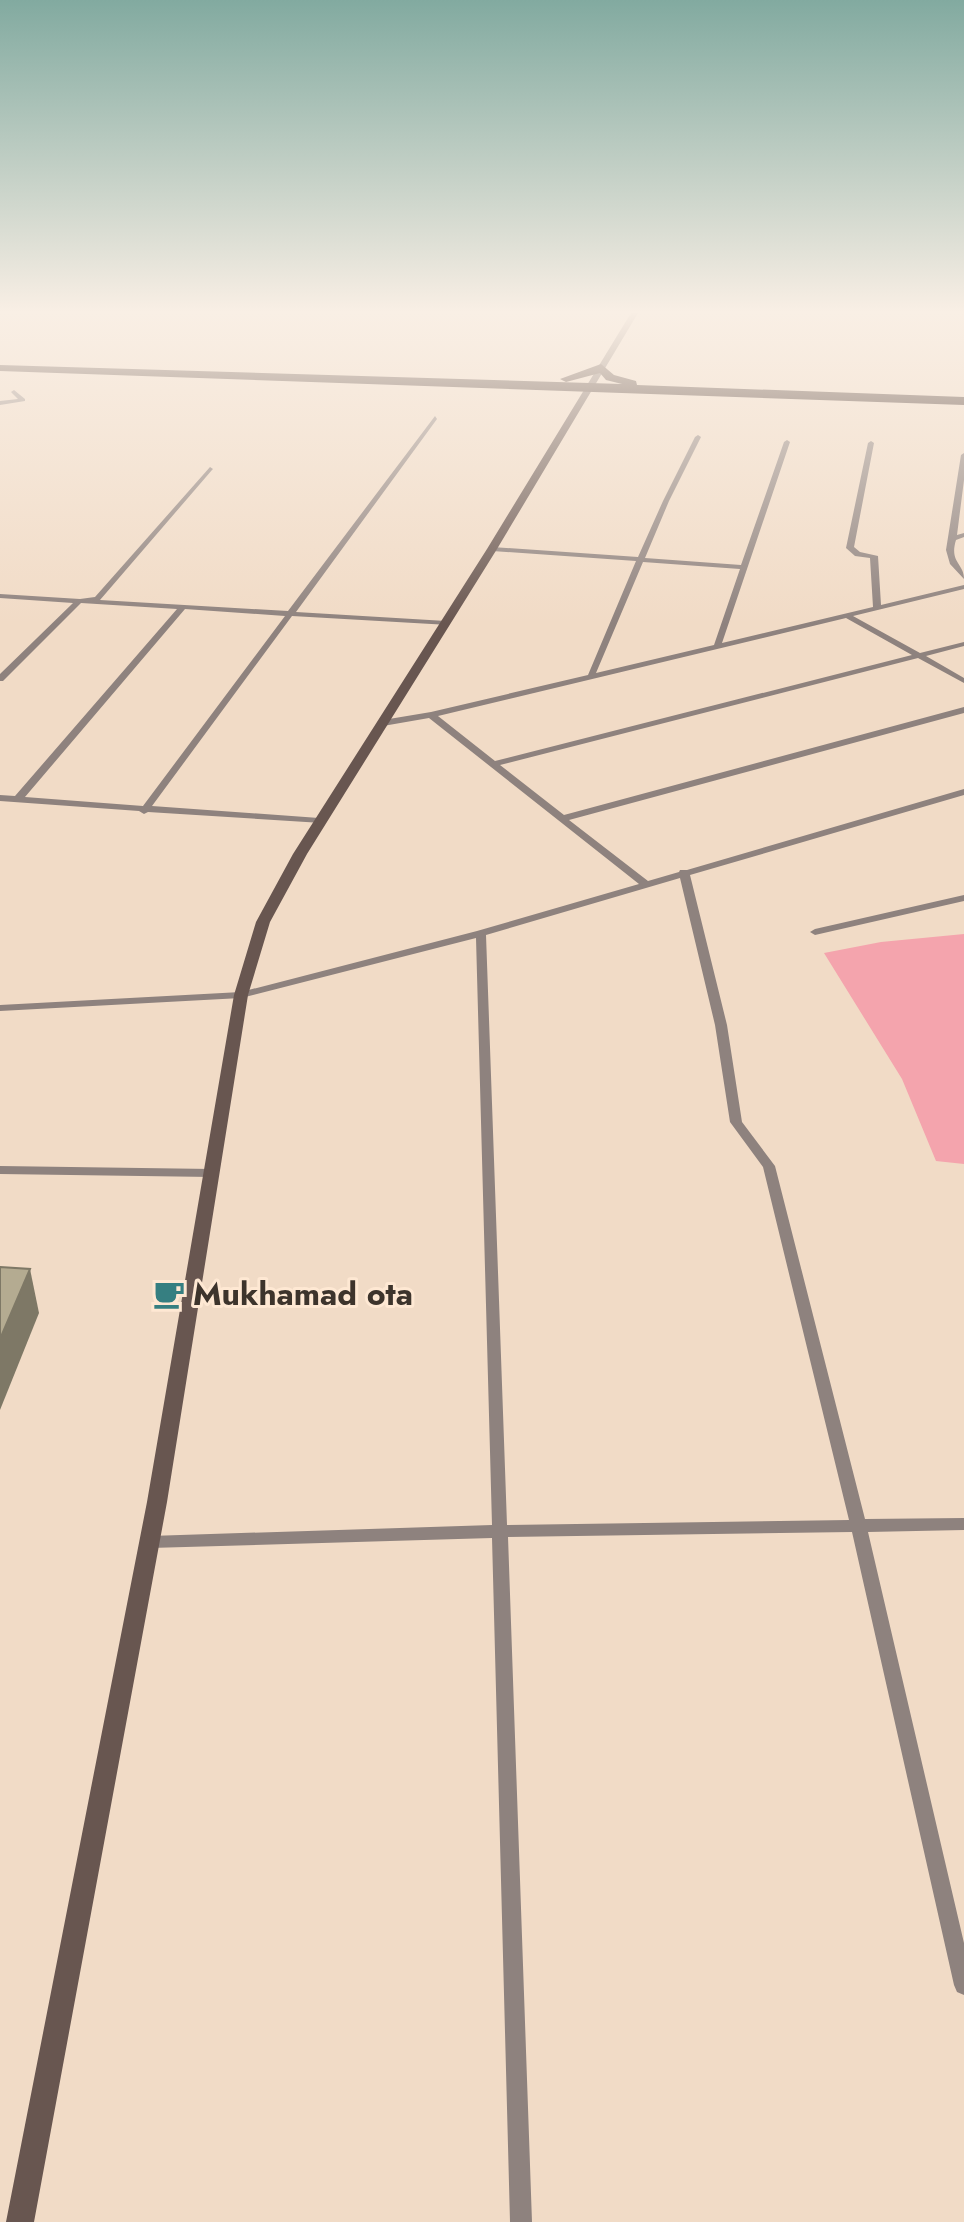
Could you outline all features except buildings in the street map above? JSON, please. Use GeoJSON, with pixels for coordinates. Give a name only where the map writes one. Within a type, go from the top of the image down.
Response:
{"type":"FeatureCollection","features":[{"type":"Feature","properties":{"kind":"main road"},"geometry":{"type":"LineString","coordinates":[[20,2222],[150,1542],[241,995],[263,922],[319,821],[446,623],[572,417]]}},
{"type":"Feature","properties":{"kind":"street"},"geometry":{"type":"LineString","coordinates":[[144,811],[435,418]]}},
{"type":"Feature","properties":{"kind":"street"},"geometry":{"type":"LineString","coordinates":[[591,674],[698,437]]}},
{"type":"Feature","properties":{"kind":"street"},"geometry":{"type":"LineString","coordinates":[[717,647],[787,442]]}},
{"type":"Feature","properties":{"kind":"street"},"geometry":{"type":"LineString","coordinates":[[871,443],[850,548],[858,554],[874,556],[877,609]]}},
{"type":"Feature","properties":{"kind":"street"},"geometry":{"type":"LineString","coordinates":[[964,455],[962,490],[949,549],[951,562],[964,577]]}},
{"type":"Feature","properties":{"kind":"street"},"geometry":{"type":"LineString","coordinates":[[0,679],[79,601],[97,599],[210,469]]}},
{"type":"Feature","properties":{"kind":"street"},"geometry":{"type":"LineString","coordinates":[[953,539],[964,535]]}},
{"type":"Feature","properties":{"kind":"street"},"geometry":{"type":"LineString","coordinates":[[492,549],[744,567]]}},
{"type":"Feature","properties":{"kind":"street"},"geometry":{"type":"LineString","coordinates":[[383,723],[431,715],[591,674],[964,587]]}},
{"type":"Feature","properties":{"kind":"street"},"geometry":{"type":"LineString","coordinates":[[0,596],[446,623]]}},
{"type":"Feature","properties":{"kind":"street"},"geometry":{"type":"LineString","coordinates":[[17,800],[182,608]]}},
{"type":"Feature","properties":{"kind":"street"},"geometry":{"type":"LineString","coordinates":[[848,616],[964,681]]}},
{"type":"Feature","properties":{"kind":"street"},"geometry":{"type":"LineString","coordinates":[[495,764],[964,644]]}},
{"type":"Feature","properties":{"kind":"street"},"geometry":{"type":"LineString","coordinates":[[564,818],[964,710]]}},
{"type":"Feature","properties":{"kind":"street"},"geometry":{"type":"LineString","coordinates":[[431,715],[645,884]]}},
{"type":"Feature","properties":{"kind":"street"},"geometry":{"type":"LineString","coordinates":[[0,1008],[241,995],[481,933],[964,792]]}},
{"type":"Feature","properties":{"kind":"street"},"geometry":{"type":"LineString","coordinates":[[0,798],[144,811],[319,821]]}},
{"type":"Feature","properties":{"kind":"street"},"geometry":{"type":"LineString","coordinates":[[684,872],[721,1025],[736,1122],[769,1166],[858,1524],[964,1985]]}},
{"type":"Feature","properties":{"kind":"street"},"geometry":{"type":"LineString","coordinates":[[815,932],[964,898]]}},
{"type":"Feature","properties":{"kind":"street"},"geometry":{"type":"LineString","coordinates":[[481,933],[502,1531],[521,2222]]}},
{"type":"Feature","properties":{"kind":"street"},"geometry":{"type":"LineString","coordinates":[[0,1170],[212,1173]]}},
{"type":"Feature","properties":{"kind":"street"},"geometry":{"type":"LineString","coordinates":[[150,1542],[502,1531],[964,1524]]}},
{"type":"Feature","properties":{"kind":"shaded area"},"geometry":{"type":"Polygon","coordinates":[[[964,934],[964,1164],[936,1161],[902,1079],[824,953],[881,942],[964,934]]]}},
{"type":"Feature","properties":{"kind":"place","name":"Mukhamad ota"},"geometry":{"type":"Point","coordinates":[169,1294]}}]}
